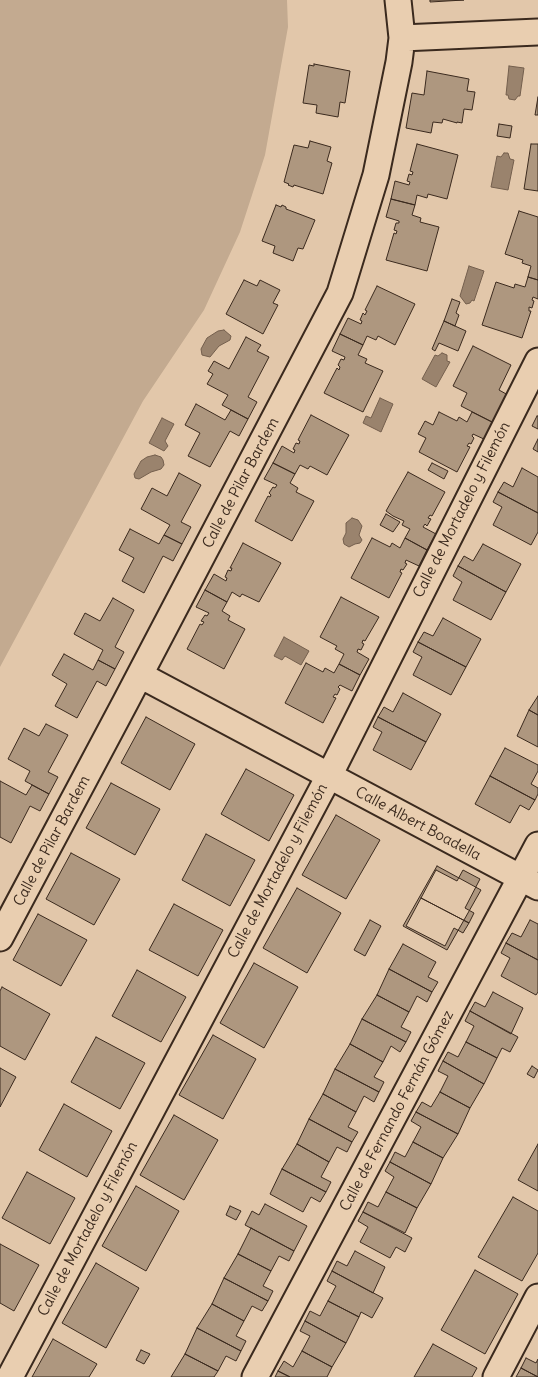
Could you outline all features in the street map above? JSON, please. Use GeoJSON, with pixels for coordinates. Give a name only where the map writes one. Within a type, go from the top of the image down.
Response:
{"type":"FeatureCollection","features":[{"type":"Feature","properties":{"kind":"street","name":"Calle de Pilar Bardem"},"geometry":{"type":"LineString","coordinates":[[0,938],[140,676],[340,292],[376,175],[399,62],[402,38],[398,0]]}},
{"type":"Feature","properties":{"kind":"street"},"geometry":{"type":"LineString","coordinates":[[402,38],[538,32]]}},
{"type":"Feature","properties":{"kind":"street","name":"Calle de Mortadelo y Filemón"},"geometry":{"type":"LineString","coordinates":[[10,1377],[329,776],[538,361]]}},
{"type":"Feature","properties":{"kind":"street","name":"Calle Albert Boadella"},"geometry":{"type":"LineString","coordinates":[[140,676],[529,882]]}},
{"type":"Feature","properties":{"kind":"street","name":"Calle de Fernando Fernán Gómez"},"geometry":{"type":"LineString","coordinates":[[255,1377],[529,882],[538,845]]}},
{"type":"Feature","properties":{"kind":"street"},"geometry":{"type":"LineString","coordinates":[[496,1377],[538,1297]]}},
{"type":"Feature","properties":{"kind":"shaded area"},"geometry":{"type":"Polygon","coordinates":[[[0,0],[287,0],[288,27],[265,155],[240,232],[204,310],[143,401],[0,667],[0,0]]]}},
{"type":"Feature","properties":{"kind":"shaded area"},"geometry":{"type":"Polygon","coordinates":[[[509,66],[524,68],[520,96],[515,100],[509,99],[508,95],[506,95],[509,66]]]}},
{"type":"Feature","properties":{"kind":"shaded area"},"geometry":{"type":"Polygon","coordinates":[[[504,153],[508,153],[510,159],[514,160],[508,190],[491,187],[497,156],[501,157],[504,153]]]}},
{"type":"Feature","properties":{"kind":"shaded area"},"geometry":{"type":"Polygon","coordinates":[[[469,266],[484,271],[474,301],[472,300],[466,304],[460,296],[469,266]]]}},
{"type":"Feature","properties":{"kind":"shaded area"},"geometry":{"type":"Polygon","coordinates":[[[224,330],[231,336],[230,340],[219,346],[210,357],[202,355],[201,349],[207,338],[218,331],[224,330]]]}},
{"type":"Feature","properties":{"kind":"shaded area"},"geometry":{"type":"Polygon","coordinates":[[[442,353],[447,355],[447,361],[450,362],[436,387],[422,379],[435,355],[438,356],[442,353]]]}},
{"type":"Feature","properties":{"kind":"shaded area"},"geometry":{"type":"Polygon","coordinates":[[[380,398],[393,404],[381,432],[363,423],[366,416],[371,418],[380,398]]]}},
{"type":"Feature","properties":{"kind":"shaded area"},"geometry":{"type":"Polygon","coordinates":[[[162,418],[174,424],[165,441],[168,446],[164,451],[149,443],[162,418]]]}},
{"type":"Feature","properties":{"kind":"shaded area"},"geometry":{"type":"Polygon","coordinates":[[[155,455],[163,460],[164,465],[161,469],[139,479],[135,478],[134,474],[141,461],[155,455]]]}},
{"type":"Feature","properties":{"kind":"shaded area"},"geometry":{"type":"Polygon","coordinates":[[[352,518],[358,520],[362,526],[359,535],[362,540],[360,543],[349,547],[344,544],[343,539],[346,533],[346,523],[352,518]]]}},
{"type":"Feature","properties":{"kind":"shaded area"},"geometry":{"type":"Polygon","coordinates":[[[284,637],[309,651],[301,665],[285,656],[282,660],[274,656],[284,637]]]}},
{"type":"Feature","properties":{"kind":"building"},"geometry":{"type":"Polygon","coordinates":[[[430,0],[464,0],[430,2],[430,0]]]}},
{"type":"Feature","properties":{"kind":"building"},"geometry":{"type":"Polygon","coordinates":[[[314,64],[350,71],[345,103],[340,102],[338,117],[316,113],[317,105],[303,103],[309,65],[314,66],[314,64]]]}},
{"type":"Feature","properties":{"kind":"building"},"geometry":{"type":"Polygon","coordinates":[[[427,71],[469,79],[467,91],[475,92],[472,110],[464,109],[462,123],[443,119],[442,123],[433,122],[431,133],[406,128],[412,93],[424,95],[427,71]]]}},
{"type":"Feature","properties":{"kind":"building"},"geometry":{"type":"Polygon","coordinates":[[[538,97],[538,115],[535,115],[538,97]]]}},
{"type":"Feature","properties":{"kind":"building"},"geometry":{"type":"Polygon","coordinates":[[[499,124],[512,126],[510,138],[497,136],[499,124]]]}},
{"type":"Feature","properties":{"kind":"building"},"geometry":{"type":"Polygon","coordinates":[[[310,141],[331,147],[327,161],[332,163],[323,194],[294,185],[293,187],[284,182],[294,145],[308,148],[310,141]]]}},
{"type":"Feature","properties":{"kind":"building"},"geometry":{"type":"Polygon","coordinates":[[[417,144],[458,155],[447,199],[428,194],[427,198],[417,195],[415,205],[391,199],[395,181],[409,185],[410,182],[407,181],[409,174],[412,175],[413,172],[410,171],[417,144]]]}},
{"type":"Feature","properties":{"kind":"building"},"geometry":{"type":"Polygon","coordinates":[[[531,144],[538,144],[538,191],[524,189],[531,144]]]}},
{"type":"Feature","properties":{"kind":"building"},"geometry":{"type":"Polygon","coordinates":[[[391,199],[415,205],[412,215],[421,218],[420,222],[439,227],[427,271],[386,260],[394,233],[396,234],[397,231],[394,230],[396,223],[399,223],[399,221],[386,217],[391,199]]]}},
{"type":"Feature","properties":{"kind":"building"},"geometry":{"type":"Polygon","coordinates":[[[276,205],[281,207],[282,205],[286,209],[315,220],[303,249],[298,248],[293,261],[273,253],[275,246],[262,241],[276,205]]]}},
{"type":"Feature","properties":{"kind":"building"},"geometry":{"type":"Polygon","coordinates":[[[519,211],[538,217],[538,280],[528,277],[531,266],[522,263],[523,260],[505,254],[519,211]]]}},
{"type":"Feature","properties":{"kind":"building"},"geometry":{"type":"Polygon","coordinates":[[[528,277],[538,280],[538,299],[533,297],[532,300],[534,301],[532,308],[529,307],[529,311],[531,311],[522,338],[482,325],[496,282],[514,288],[515,284],[525,287],[528,277]]]}},
{"type":"Feature","properties":{"kind":"building"},"geometry":{"type":"Polygon","coordinates":[[[244,280],[257,286],[260,280],[280,290],[273,303],[278,305],[263,334],[226,314],[244,280]]]}},
{"type":"Feature","properties":{"kind":"building"},"geometry":{"type":"Polygon","coordinates":[[[377,286],[415,304],[395,345],[378,336],[376,340],[367,336],[363,345],[340,334],[348,318],[361,324],[362,321],[360,320],[363,313],[365,315],[367,311],[365,310],[377,286]]]}},
{"type":"Feature","properties":{"kind":"building"},"geometry":{"type":"Polygon","coordinates":[[[452,299],[460,302],[456,313],[459,315],[455,326],[444,321],[452,299]]]}},
{"type":"Feature","properties":{"kind":"building"},"geometry":{"type":"Polygon","coordinates":[[[444,321],[466,331],[458,351],[439,343],[435,351],[432,349],[444,321]]]}},
{"type":"Feature","properties":{"kind":"building"},"geometry":{"type":"Polygon","coordinates":[[[340,334],[363,345],[358,355],[367,359],[365,363],[383,371],[363,412],[324,393],[337,368],[339,370],[340,367],[338,365],[341,359],[344,360],[345,357],[332,351],[340,334]]]}},
{"type":"Feature","properties":{"kind":"building"},"geometry":{"type":"Polygon","coordinates":[[[246,337],[261,345],[257,351],[269,357],[248,397],[257,402],[248,419],[222,405],[228,395],[207,384],[213,374],[208,371],[214,361],[229,369],[246,337]]]}},
{"type":"Feature","properties":{"kind":"building"},"geometry":{"type":"Polygon","coordinates":[[[473,346],[511,365],[499,390],[508,395],[494,423],[461,406],[467,393],[453,386],[473,346]]]}},
{"type":"Feature","properties":{"kind":"building"},"geometry":{"type":"Polygon","coordinates":[[[196,404],[225,420],[231,410],[248,419],[239,436],[230,431],[210,467],[188,456],[200,433],[185,425],[196,404]]]}},
{"type":"Feature","properties":{"kind":"building"},"geometry":{"type":"Polygon","coordinates":[[[439,412],[457,421],[459,417],[467,422],[472,412],[494,423],[486,440],[473,434],[474,438],[471,444],[469,443],[467,446],[470,447],[457,472],[419,452],[426,438],[418,434],[425,421],[433,425],[439,412]]]}},
{"type":"Feature","properties":{"kind":"building"},"geometry":{"type":"Polygon","coordinates":[[[311,415],[349,435],[327,475],[310,466],[308,469],[300,465],[295,474],[273,463],[282,446],[294,453],[295,450],[293,449],[296,443],[299,444],[300,441],[298,440],[311,415]]]}},
{"type":"Feature","properties":{"kind":"building"},"geometry":{"type":"Polygon","coordinates":[[[538,416],[538,429],[532,426],[538,416]]]}},
{"type":"Feature","properties":{"kind":"building"},"geometry":{"type":"Polygon","coordinates":[[[538,439],[538,452],[533,449],[538,439]]]}},
{"type":"Feature","properties":{"kind":"building"},"geometry":{"type":"Polygon","coordinates":[[[273,463],[295,474],[290,483],[298,488],[296,492],[314,501],[292,541],[255,521],[268,496],[270,497],[271,495],[269,493],[277,485],[264,479],[273,463]]]}},
{"type":"Feature","properties":{"kind":"building"},"geometry":{"type":"Polygon","coordinates":[[[432,463],[448,471],[444,479],[428,470],[432,463]]]}},
{"type":"Feature","properties":{"kind":"building"},"geometry":{"type":"Polygon","coordinates":[[[522,468],[538,477],[538,513],[498,492],[504,482],[513,487],[522,468]]]}},
{"type":"Feature","properties":{"kind":"building"},"geometry":{"type":"Polygon","coordinates":[[[408,472],[445,492],[432,516],[430,515],[428,518],[431,519],[427,526],[425,524],[423,527],[436,534],[427,550],[405,538],[410,529],[402,525],[404,521],[386,511],[408,472]]]}},
{"type":"Feature","properties":{"kind":"building"},"geometry":{"type":"Polygon","coordinates":[[[179,473],[201,485],[181,522],[191,527],[182,544],[164,535],[170,525],[141,509],[152,488],[167,496],[179,473]]]}},
{"type":"Feature","properties":{"kind":"building"},"geometry":{"type":"Polygon","coordinates":[[[498,492],[538,513],[538,532],[531,545],[493,525],[502,507],[493,502],[498,492]]]}},
{"type":"Feature","properties":{"kind":"building"},"geometry":{"type":"Polygon","coordinates":[[[386,514],[400,522],[393,532],[380,525],[386,514]]]}},
{"type":"Feature","properties":{"kind":"building"},"geometry":{"type":"Polygon","coordinates":[[[130,529],[159,544],[164,535],[182,544],[173,561],[163,556],[144,593],[122,581],[134,558],[119,550],[130,529]]]}},
{"type":"Feature","properties":{"kind":"building"},"geometry":{"type":"Polygon","coordinates":[[[372,538],[390,547],[392,543],[400,548],[405,538],[427,550],[419,566],[406,560],[405,563],[407,564],[403,570],[401,569],[400,572],[402,573],[389,598],[351,578],[372,538]]]}},
{"type":"Feature","properties":{"kind":"building"},"geometry":{"type":"Polygon","coordinates":[[[243,543],[281,563],[259,602],[242,594],[240,597],[232,592],[227,602],[205,590],[214,574],[226,581],[227,578],[225,577],[228,570],[231,571],[232,568],[230,568],[243,543]]]}},
{"type":"Feature","properties":{"kind":"building"},"geometry":{"type":"Polygon","coordinates":[[[483,544],[521,564],[506,592],[458,566],[464,556],[473,561],[483,544]]]}},
{"type":"Feature","properties":{"kind":"building"},"geometry":{"type":"Polygon","coordinates":[[[458,566],[506,592],[491,620],[453,600],[462,582],[453,576],[458,566]]]}},
{"type":"Feature","properties":{"kind":"building"},"geometry":{"type":"Polygon","coordinates":[[[205,590],[227,602],[222,611],[230,616],[228,620],[245,629],[224,669],[187,649],[200,624],[202,625],[204,622],[201,621],[209,613],[196,607],[205,590]]]}},
{"type":"Feature","properties":{"kind":"building"},"geometry":{"type":"Polygon","coordinates":[[[341,597],[379,617],[365,641],[363,640],[362,643],[364,644],[361,650],[358,649],[357,652],[369,659],[360,675],[339,664],[344,654],[335,649],[337,646],[320,637],[341,597]]]}},
{"type":"Feature","properties":{"kind":"building"},"geometry":{"type":"Polygon","coordinates":[[[113,598],[134,610],[115,647],[124,652],[115,669],[98,660],[103,650],[74,634],[85,613],[100,621],[113,598]]]}},
{"type":"Feature","properties":{"kind":"building"},"geometry":{"type":"Polygon","coordinates":[[[443,618],[481,639],[466,667],[418,642],[424,632],[433,636],[443,618]]]}},
{"type":"Feature","properties":{"kind":"building"},"geometry":{"type":"Polygon","coordinates":[[[418,642],[466,667],[451,695],[413,675],[422,657],[413,652],[418,642]]]}},
{"type":"Feature","properties":{"kind":"building"},"geometry":{"type":"Polygon","coordinates":[[[64,654],[93,670],[98,660],[115,669],[106,686],[97,681],[77,718],[55,706],[67,684],[52,675],[64,654]]]}},
{"type":"Feature","properties":{"kind":"building"},"geometry":{"type":"Polygon","coordinates":[[[306,663],[323,672],[325,668],[334,673],[339,664],[360,675],[352,691],[340,685],[338,687],[340,689],[337,695],[335,694],[333,697],[336,698],[323,723],[285,703],[306,663]]]}},
{"type":"Feature","properties":{"kind":"building"},"geometry":{"type":"Polygon","coordinates":[[[403,693],[441,714],[426,742],[378,717],[384,707],[393,712],[403,693]]]}},
{"type":"Feature","properties":{"kind":"building"},"geometry":{"type":"Polygon","coordinates":[[[538,696],[538,715],[529,710],[538,696]]]}},
{"type":"Feature","properties":{"kind":"building"},"geometry":{"type":"Polygon","coordinates":[[[529,710],[538,715],[538,747],[517,736],[529,710]]]}},
{"type":"Feature","properties":{"kind":"building"},"geometry":{"type":"Polygon","coordinates":[[[146,717],[195,744],[170,790],[121,763],[146,717]]]}},
{"type":"Feature","properties":{"kind":"building"},"geometry":{"type":"Polygon","coordinates":[[[378,717],[426,742],[411,770],[373,750],[382,732],[373,727],[378,717]]]}},
{"type":"Feature","properties":{"kind":"building"},"geometry":{"type":"Polygon","coordinates":[[[46,724],[68,735],[48,772],[58,777],[49,794],[25,781],[30,771],[8,759],[24,728],[39,736],[46,724]]]}},
{"type":"Feature","properties":{"kind":"building"},"geometry":{"type":"Polygon","coordinates":[[[505,748],[538,765],[538,771],[531,784],[538,788],[535,800],[490,776],[505,748]]]}},
{"type":"Feature","properties":{"kind":"building"},"geometry":{"type":"Polygon","coordinates":[[[246,769],[294,795],[269,841],[221,814],[246,769]]]}},
{"type":"Feature","properties":{"kind":"building"},"geometry":{"type":"Polygon","coordinates":[[[490,776],[535,800],[529,810],[520,805],[510,823],[475,804],[490,776]]]}},
{"type":"Feature","properties":{"kind":"building"},"geometry":{"type":"Polygon","coordinates":[[[0,781],[26,795],[32,785],[49,794],[40,811],[30,806],[11,843],[0,837],[0,781]]]}},
{"type":"Feature","properties":{"kind":"building"},"geometry":{"type":"Polygon","coordinates":[[[111,783],[160,809],[135,855],[86,828],[111,783]]]}},
{"type":"Feature","properties":{"kind":"building"},"geometry":{"type":"Polygon","coordinates":[[[336,815],[380,840],[346,899],[302,875],[336,815]]]}},
{"type":"Feature","properties":{"kind":"building"},"geometry":{"type":"Polygon","coordinates":[[[206,834],[255,860],[230,906],[182,880],[206,834]]]}},
{"type":"Feature","properties":{"kind":"building"},"geometry":{"type":"Polygon","coordinates":[[[71,853],[120,879],[94,925],[46,899],[71,853]]]}},
{"type":"Feature","properties":{"kind":"building"},"geometry":{"type":"Polygon","coordinates":[[[437,866],[481,890],[447,950],[403,926],[437,866]]]}},
{"type":"Feature","properties":{"kind":"building"},"geometry":{"type":"Polygon","coordinates":[[[436,870],[457,881],[463,870],[480,879],[465,908],[474,913],[469,923],[421,898],[436,870]]]}},
{"type":"Feature","properties":{"kind":"building"},"geometry":{"type":"Polygon","coordinates":[[[297,888],[341,913],[307,973],[263,948],[297,888]]]}},
{"type":"Feature","properties":{"kind":"building"},"geometry":{"type":"Polygon","coordinates":[[[421,898],[469,923],[463,933],[454,928],[445,946],[406,926],[421,898]]]}},
{"type":"Feature","properties":{"kind":"building"},"geometry":{"type":"Polygon","coordinates":[[[174,904],[223,930],[198,976],[149,950],[174,904]]]}},
{"type":"Feature","properties":{"kind":"building"},"geometry":{"type":"Polygon","coordinates":[[[38,914],[87,940],[61,986],[13,960],[38,914]]]}},
{"type":"Feature","properties":{"kind":"building"},"geometry":{"type":"Polygon","coordinates":[[[370,920],[381,926],[365,956],[354,950],[370,920]]]}},
{"type":"Feature","properties":{"kind":"building"},"geometry":{"type":"Polygon","coordinates":[[[530,920],[538,924],[538,960],[506,943],[512,933],[521,937],[530,920]]]}},
{"type":"Feature","properties":{"kind":"building"},"geometry":{"type":"Polygon","coordinates":[[[506,943],[538,960],[538,992],[536,995],[501,976],[510,958],[501,953],[506,943]]]}},
{"type":"Feature","properties":{"kind":"building"},"geometry":{"type":"Polygon","coordinates":[[[403,944],[436,962],[428,977],[438,982],[432,992],[389,969],[403,944]]]}},
{"type":"Feature","properties":{"kind":"building"},"geometry":{"type":"Polygon","coordinates":[[[254,963],[298,987],[264,1048],[220,1023],[254,963]]]}},
{"type":"Feature","properties":{"kind":"building"},"geometry":{"type":"Polygon","coordinates":[[[389,969],[432,992],[427,1002],[417,996],[409,1012],[377,995],[389,969]]]}},
{"type":"Feature","properties":{"kind":"building"},"geometry":{"type":"Polygon","coordinates":[[[137,970],[186,997],[161,1042],[112,1016],[137,970]]]}},
{"type":"Feature","properties":{"kind":"building"},"geometry":{"type":"Polygon","coordinates":[[[2,987],[50,1014],[25,1060],[0,1046],[0,991],[2,987]]]}},
{"type":"Feature","properties":{"kind":"building"},"geometry":{"type":"Polygon","coordinates":[[[493,992],[523,1008],[511,1034],[470,1011],[475,1002],[485,1007],[493,992]]]}},
{"type":"Feature","properties":{"kind":"building"},"geometry":{"type":"Polygon","coordinates":[[[377,995],[409,1012],[401,1027],[411,1032],[406,1042],[362,1019],[377,995]]]}},
{"type":"Feature","properties":{"kind":"building"},"geometry":{"type":"Polygon","coordinates":[[[470,1011],[518,1037],[510,1052],[502,1048],[497,1058],[466,1042],[474,1026],[465,1021],[470,1011]]]}},
{"type":"Feature","properties":{"kind":"building"},"geometry":{"type":"Polygon","coordinates":[[[362,1019],[406,1042],[400,1052],[391,1046],[383,1062],[350,1044],[362,1019]]]}},
{"type":"Feature","properties":{"kind":"building"},"geometry":{"type":"Polygon","coordinates":[[[213,1035],[256,1059],[223,1119],[179,1095],[213,1035]]]}},
{"type":"Feature","properties":{"kind":"building"},"geometry":{"type":"Polygon","coordinates":[[[96,1037],[145,1063],[120,1109],[71,1082],[96,1037]]]}},
{"type":"Feature","properties":{"kind":"building"},"geometry":{"type":"Polygon","coordinates":[[[466,1042],[497,1058],[484,1084],[443,1061],[448,1052],[458,1057],[466,1042]]]}},
{"type":"Feature","properties":{"kind":"building"},"geometry":{"type":"Polygon","coordinates":[[[350,1044],[383,1062],[374,1077],[384,1082],[379,1092],[335,1069],[350,1044]]]}},
{"type":"Feature","properties":{"kind":"building"},"geometry":{"type":"Polygon","coordinates":[[[443,1061],[484,1084],[470,1108],[440,1092],[448,1076],[438,1071],[443,1061]]]}},
{"type":"Feature","properties":{"kind":"building"},"geometry":{"type":"Polygon","coordinates":[[[532,1066],[538,1070],[534,1078],[527,1074],[532,1066]]]}},
{"type":"Feature","properties":{"kind":"building"},"geometry":{"type":"Polygon","coordinates":[[[0,1068],[16,1077],[0,1107],[0,1068]]]}},
{"type":"Feature","properties":{"kind":"building"},"geometry":{"type":"Polygon","coordinates":[[[335,1069],[379,1092],[374,1102],[364,1096],[356,1112],[323,1094],[335,1069]]]}},
{"type":"Feature","properties":{"kind":"building"},"geometry":{"type":"Polygon","coordinates":[[[440,1092],[470,1108],[458,1134],[416,1112],[422,1102],[431,1107],[440,1092]]]}},
{"type":"Feature","properties":{"kind":"building"},"geometry":{"type":"Polygon","coordinates":[[[323,1094],[356,1112],[348,1127],[358,1132],[352,1142],[309,1119],[323,1094]]]}},
{"type":"Feature","properties":{"kind":"building"},"geometry":{"type":"Polygon","coordinates":[[[64,1104],[112,1131],[87,1177],[39,1150],[64,1104]]]}},
{"type":"Feature","properties":{"kind":"building"},"geometry":{"type":"Polygon","coordinates":[[[416,1112],[458,1134],[443,1158],[413,1142],[421,1127],[411,1121],[416,1112]]]}},
{"type":"Feature","properties":{"kind":"building"},"geometry":{"type":"Polygon","coordinates":[[[174,1115],[218,1140],[184,1200],[140,1175],[174,1115]]]}},
{"type":"Feature","properties":{"kind":"building"},"geometry":{"type":"Polygon","coordinates":[[[309,1119],[352,1142],[347,1152],[337,1147],[329,1162],[297,1144],[309,1119]]]}},
{"type":"Feature","properties":{"kind":"building"},"geometry":{"type":"Polygon","coordinates":[[[413,1142],[443,1158],[431,1184],[390,1162],[395,1152],[405,1157],[413,1142]]]}},
{"type":"Feature","properties":{"kind":"building"},"geometry":{"type":"Polygon","coordinates":[[[297,1144],[329,1162],[321,1177],[331,1182],[326,1192],[282,1169],[297,1144]]]}},
{"type":"Feature","properties":{"kind":"building"},"geometry":{"type":"Polygon","coordinates":[[[538,1144],[538,1191],[518,1180],[538,1144]]]}},
{"type":"Feature","properties":{"kind":"building"},"geometry":{"type":"Polygon","coordinates":[[[390,1162],[431,1184],[417,1208],[386,1192],[394,1177],[385,1171],[390,1162]]]}},
{"type":"Feature","properties":{"kind":"building"},"geometry":{"type":"Polygon","coordinates":[[[282,1169],[326,1192],[320,1202],[311,1197],[303,1212],[270,1194],[282,1169]]]}},
{"type":"Feature","properties":{"kind":"building"},"geometry":{"type":"Polygon","coordinates":[[[27,1172],[75,1198],[50,1244],[2,1218],[27,1172]]]}},
{"type":"Feature","properties":{"kind":"building"},"geometry":{"type":"Polygon","coordinates":[[[136,1186],[179,1211],[146,1271],[102,1246],[136,1186]]]}},
{"type":"Feature","properties":{"kind":"building"},"geometry":{"type":"Polygon","coordinates":[[[386,1192],[417,1208],[405,1233],[363,1212],[368,1202],[378,1207],[386,1192]]]}},
{"type":"Feature","properties":{"kind":"building"},"geometry":{"type":"Polygon","coordinates":[[[513,1197],[538,1211],[538,1253],[522,1281],[478,1257],[513,1197]]]}},
{"type":"Feature","properties":{"kind":"building"},"geometry":{"type":"Polygon","coordinates":[[[265,1204],[307,1226],[294,1251],[245,1225],[252,1211],[259,1215],[265,1204]]]}},
{"type":"Feature","properties":{"kind":"building"},"geometry":{"type":"Polygon","coordinates":[[[230,1206],[241,1211],[236,1220],[226,1215],[230,1206]]]}},
{"type":"Feature","properties":{"kind":"building"},"geometry":{"type":"Polygon","coordinates":[[[363,1212],[412,1238],[405,1252],[396,1247],[390,1258],[360,1242],[368,1227],[358,1221],[363,1212]]]}},
{"type":"Feature","properties":{"kind":"building"},"geometry":{"type":"Polygon","coordinates":[[[251,1228],[294,1251],[289,1261],[279,1256],[271,1271],[238,1254],[251,1228]]]}},
{"type":"Feature","properties":{"kind":"building"},"geometry":{"type":"Polygon","coordinates":[[[0,1244],[39,1265],[14,1311],[0,1303],[0,1244]]]}},
{"type":"Feature","properties":{"kind":"building"},"geometry":{"type":"Polygon","coordinates":[[[355,1251],[385,1267],[373,1293],[332,1271],[337,1261],[347,1266],[355,1251]]]}},
{"type":"Feature","properties":{"kind":"building"},"geometry":{"type":"Polygon","coordinates":[[[238,1254],[271,1271],[263,1286],[273,1291],[268,1301],[224,1278],[238,1254]]]}},
{"type":"Feature","properties":{"kind":"building"},"geometry":{"type":"Polygon","coordinates":[[[96,1263],[139,1288],[106,1348],[62,1323],[96,1263]]]}},
{"type":"Feature","properties":{"kind":"building"},"geometry":{"type":"Polygon","coordinates":[[[475,1270],[518,1294],[485,1354],[441,1330],[475,1270]]]}},
{"type":"Feature","properties":{"kind":"building"},"geometry":{"type":"Polygon","coordinates":[[[332,1271],[383,1298],[372,1318],[361,1312],[359,1317],[328,1301],[336,1286],[327,1281],[332,1271]]]}},
{"type":"Feature","properties":{"kind":"building"},"geometry":{"type":"Polygon","coordinates":[[[224,1278],[268,1301],[262,1311],[252,1306],[244,1321],[212,1304],[224,1278]]]}},
{"type":"Feature","properties":{"kind":"building"},"geometry":{"type":"Polygon","coordinates":[[[328,1301],[359,1317],[346,1343],[305,1321],[310,1311],[320,1316],[328,1301]]]}},
{"type":"Feature","properties":{"kind":"building"},"geometry":{"type":"Polygon","coordinates":[[[212,1304],[244,1321],[236,1336],[246,1341],[241,1351],[197,1328],[212,1304]]]}},
{"type":"Feature","properties":{"kind":"building"},"geometry":{"type":"Polygon","coordinates":[[[305,1321],[346,1343],[332,1367],[302,1351],[310,1336],[300,1331],[305,1321]]]}},
{"type":"Feature","properties":{"kind":"building"},"geometry":{"type":"Polygon","coordinates":[[[197,1328],[241,1351],[236,1361],[226,1356],[218,1371],[185,1354],[197,1328]]]}},
{"type":"Feature","properties":{"kind":"building"},"geometry":{"type":"Polygon","coordinates":[[[53,1339],[97,1364],[89,1377],[32,1377],[53,1339]]]}},
{"type":"Feature","properties":{"kind":"building"},"geometry":{"type":"Polygon","coordinates":[[[433,1344],[477,1368],[472,1377],[414,1377],[433,1344]]]}},
{"type":"Feature","properties":{"kind":"building"},"geometry":{"type":"Polygon","coordinates":[[[141,1350],[150,1354],[144,1364],[136,1360],[141,1350]]]}},
{"type":"Feature","properties":{"kind":"building"},"geometry":{"type":"Polygon","coordinates":[[[302,1351],[332,1367],[327,1377],[290,1377],[278,1371],[284,1361],[293,1367],[302,1351]]]}},
{"type":"Feature","properties":{"kind":"building"},"geometry":{"type":"Polygon","coordinates":[[[185,1354],[218,1371],[214,1377],[171,1377],[185,1354]]]}},
{"type":"Feature","properties":{"kind":"building"},"geometry":{"type":"Polygon","coordinates":[[[526,1358],[536,1363],[538,1359],[538,1377],[521,1368],[526,1358]]]}},
{"type":"Feature","properties":{"kind":"building"},"geometry":{"type":"Polygon","coordinates":[[[521,1368],[538,1377],[516,1377],[521,1368]]]}},
{"type":"Feature","properties":{"kind":"building"},"geometry":{"type":"Polygon","coordinates":[[[278,1371],[290,1377],[275,1377],[278,1371]]]}}]}
